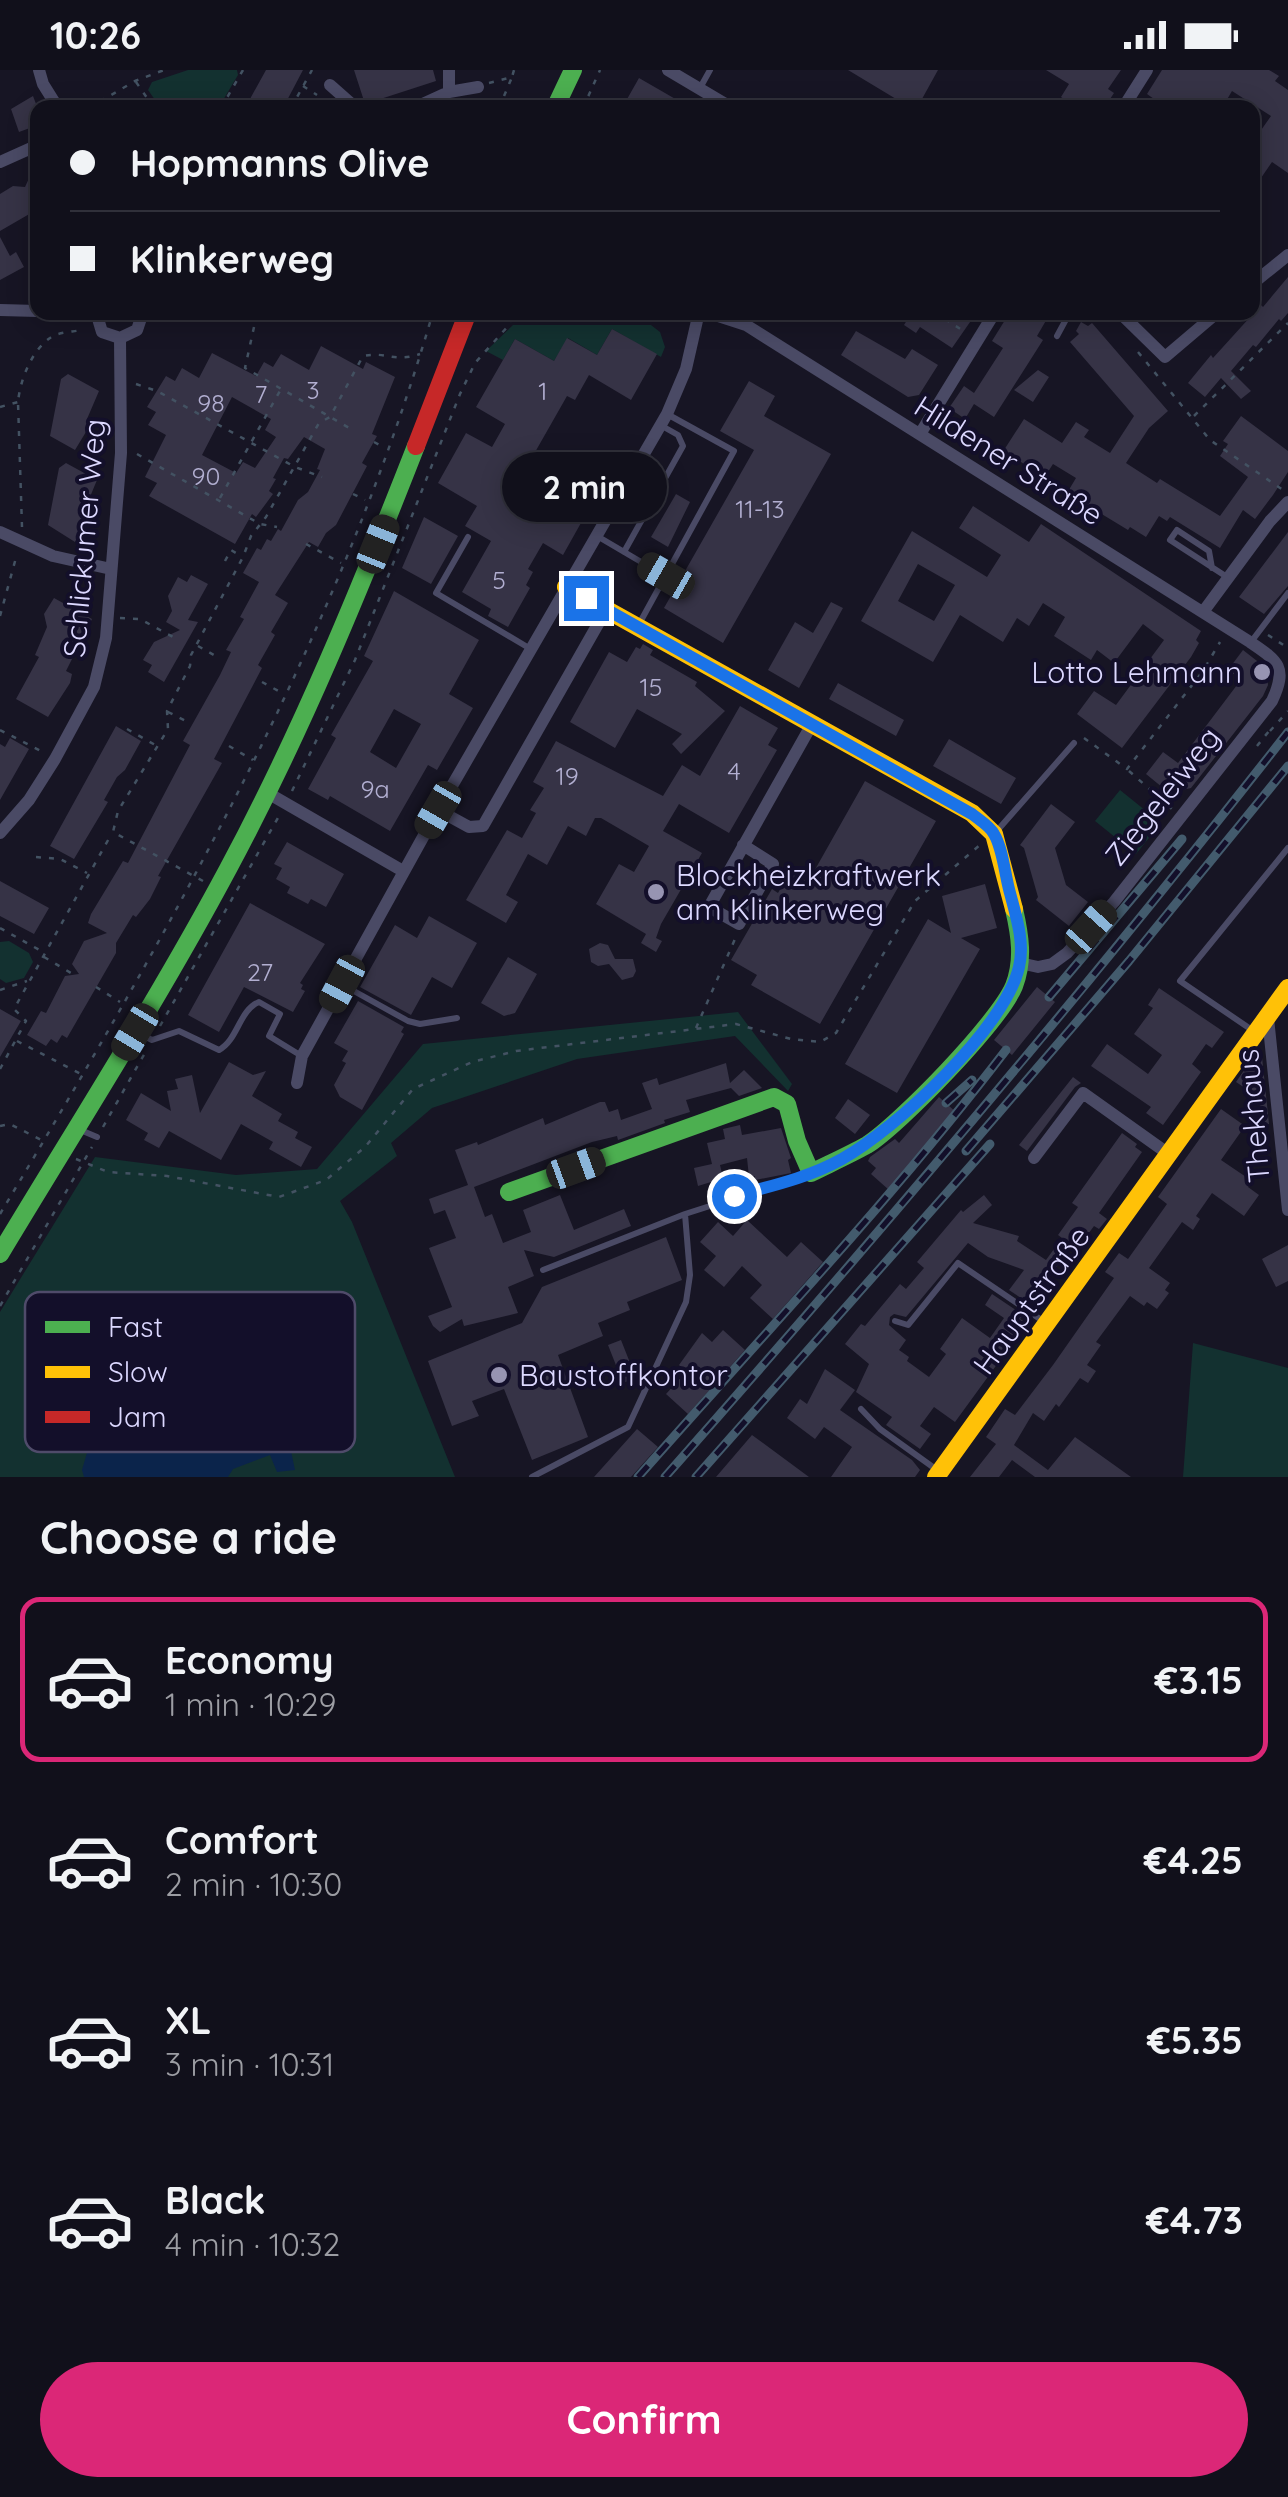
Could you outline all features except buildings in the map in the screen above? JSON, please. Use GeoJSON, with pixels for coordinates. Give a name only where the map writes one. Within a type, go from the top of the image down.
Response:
{"type":"FeatureCollection","features":[{"type":"Feature","properties":{"kind":"street"},"geometry":{"type":"LineString","coordinates":[[39,70],[53,100]]}},
{"type":"Feature","properties":{"kind":"street"},"geometry":{"type":"LineString","coordinates":[[449,70],[449,92]]}},
{"type":"Feature","properties":{"kind":"street"},"geometry":{"type":"LineString","coordinates":[[559,100],[573,70]]}},
{"type":"Feature","properties":{"kind":"street"},"geometry":{"type":"LineString","coordinates":[[668,70],[718,100]]}},
{"type":"Feature","properties":{"kind":"street"},"geometry":{"type":"LineString","coordinates":[[1129,100],[1147,70]]}},
{"type":"Feature","properties":{"kind":"street"},"geometry":{"type":"LineString","coordinates":[[330,85],[347,100]]}},
{"type":"Feature","properties":{"kind":"street"},"geometry":{"type":"LineString","coordinates":[[432,100],[478,87]]}},
{"type":"Feature","properties":{"kind":"street"},"geometry":{"type":"LineString","coordinates":[[0,162],[30,149]]}},
{"type":"Feature","properties":{"kind":"street"},"geometry":{"type":"LineString","coordinates":[[1260,277],[1288,254]]}},
{"type":"Feature","properties":{"kind":"street"},"geometry":{"type":"LineString","coordinates":[[0,310],[30,311]]}},
{"type":"Feature","properties":{"kind":"street"},"geometry":{"type":"LineString","coordinates":[[95,320],[102,332],[120,338],[137,330],[140,320]]}},
{"type":"Feature","properties":{"kind":"street"},"geometry":{"type":"LineString","coordinates":[[0,1254],[135,1032],[217,889],[266,792],[365,576],[465,320]]}},
{"type":"Feature","properties":{"kind":"street"},"geometry":{"type":"LineString","coordinates":[[297,1083],[302,1056],[403,871],[664,420],[686,369],[700,320]]}},
{"type":"Feature","properties":{"kind":"street","name":"Hildener Straße"},"geometry":{"type":"LineString","coordinates":[[729,320],[746,325],[1279,662]]}},
{"type":"Feature","properties":{"kind":"street"},"geometry":{"type":"LineString","coordinates":[[920,434],[990,320]]}},
{"type":"Feature","properties":{"kind":"street"},"geometry":{"type":"LineString","coordinates":[[1127,320],[1165,357],[1209,320]]}},
{"type":"Feature","properties":{"kind":"street","name":"Schlickumer Weg"},"geometry":{"type":"LineString","coordinates":[[0,834],[29,800],[94,687],[108,617],[121,454],[120,338]]}},
{"type":"Feature","properties":{"kind":"street"},"geometry":{"type":"LineString","coordinates":[[1202,612],[1288,502]]}},
{"type":"Feature","properties":{"kind":"street"},"geometry":{"type":"LineString","coordinates":[[0,532],[53,556],[111,568]]}},
{"type":"Feature","properties":{"kind":"street"},"geometry":{"type":"LineString","coordinates":[[509,1192],[774,1098],[787,1104],[811,1174],[868,1144],[943,1074],[1002,1009],[1020,963],[1020,934],[994,834],[972,814],[566,587]]}},
{"type":"Feature","properties":{"kind":"street"},"geometry":{"type":"LineString","coordinates":[[438,810],[469,827],[483,826],[606,610]]}},
{"type":"Feature","properties":{"kind":"street","name":"Ziegeleiweg"},"geometry":{"type":"LineString","coordinates":[[1020,963],[1052,964],[1114,902],[1282,687],[1283,670],[1279,662]]}},
{"type":"Feature","properties":{"kind":"street"},"geometry":{"type":"LineString","coordinates":[[743,844],[772,864],[739,924],[709,907],[743,844],[812,724]]}},
{"type":"Feature","properties":{"kind":"street"},"geometry":{"type":"LineString","coordinates":[[266,792],[403,871]]}},
{"type":"Feature","properties":{"kind":"street","name":"Hauptstraße"},"geometry":{"type":"LineString","coordinates":[[941,1475],[1288,988]]}},
{"type":"Feature","properties":{"kind":"street","name":"Thekhaus"},"geometry":{"type":"LineString","coordinates":[[1263,1026],[1288,1210]]}},
{"type":"Feature","properties":{"kind":"street"},"geometry":{"type":"LineString","coordinates":[[1034,1158],[1083,1093],[1170,1154]]}},
{"type":"Feature","properties":{"kind":"lane"},"geometry":{"type":"LineString","coordinates":[[700,89],[710,70]]}},
{"type":"Feature","properties":{"kind":"lane"},"geometry":{"type":"LineString","coordinates":[[1057,336],[1066,320]]}},
{"type":"Feature","properties":{"kind":"lane"},"geometry":{"type":"LineString","coordinates":[[624,552],[683,446],[664,420]]}},
{"type":"Feature","properties":{"kind":"lane"},"geometry":{"type":"LineString","coordinates":[[638,627],[734,451],[664,420]]}},
{"type":"Feature","properties":{"kind":"lane"},"geometry":{"type":"LineString","coordinates":[[1212,568],[1209,551],[1177,530],[1170,540],[1212,568],[1228,578]]}},
{"type":"Feature","properties":{"kind":"lane"},"geometry":{"type":"LineString","coordinates":[[596,536],[666,576]]}},
{"type":"Feature","properties":{"kind":"lane"},"geometry":{"type":"LineString","coordinates":[[468,537],[436,593],[530,649]]}},
{"type":"Feature","properties":{"kind":"lane"},"geometry":{"type":"LineString","coordinates":[[1250,642],[1288,593]]}},
{"type":"Feature","properties":{"kind":"lane"},"geometry":{"type":"LineString","coordinates":[[994,834],[1074,743]]}},
{"type":"Feature","properties":{"kind":"lane"},"geometry":{"type":"LineString","coordinates":[[1263,1026],[1206,1000],[1180,981],[1288,848]]}},
{"type":"Feature","properties":{"kind":"lane"},"geometry":{"type":"LineString","coordinates":[[342,984],[408,1021],[420,1024],[457,1018]]}},
{"type":"Feature","properties":{"kind":"lane"},"geometry":{"type":"LineString","coordinates":[[135,1032],[152,1040],[179,1031],[219,1050],[228,1045],[251,1005],[259,1002],[280,1014],[269,1036],[302,1056]]}},
{"type":"Feature","properties":{"kind":"lane"},"geometry":{"type":"LineString","coordinates":[[77,1128],[97,1137]]}},
{"type":"Feature","properties":{"kind":"lane"},"geometry":{"type":"LineString","coordinates":[[543,1270],[685,1214],[811,1174]]}},
{"type":"Feature","properties":{"kind":"lane"},"geometry":{"type":"LineString","coordinates":[[532,1477],[628,1427],[686,1302],[690,1275],[685,1214]]}},
{"type":"Feature","properties":{"kind":"lane"},"geometry":{"type":"LineString","coordinates":[[895,1320],[908,1325],[958,1263],[1048,1324]]}},
{"type":"Feature","properties":{"kind":"lane"},"geometry":{"type":"LineString","coordinates":[[861,1409],[880,1429],[941,1475]]}},
{"type":"Feature","properties":{"kind":"path"},"geometry":{"type":"LineString","coordinates":[[102,100],[135,80],[164,70]]}},
{"type":"Feature","properties":{"kind":"path"},"geometry":{"type":"LineString","coordinates":[[226,100],[244,70]]}},
{"type":"Feature","properties":{"kind":"path"},"geometry":{"type":"LineString","coordinates":[[295,100],[312,70]]}},
{"type":"Feature","properties":{"kind":"path"},"geometry":{"type":"LineString","coordinates":[[502,100],[514,70]]}},
{"type":"Feature","properties":{"kind":"path"},"geometry":{"type":"LineString","coordinates":[[587,100],[600,70]]}},
{"type":"Feature","properties":{"kind":"path"},"geometry":{"type":"LineString","coordinates":[[478,87],[512,76]]}},
{"type":"Feature","properties":{"kind":"path"},"geometry":{"type":"LineString","coordinates":[[135,80],[149,100]]}},
{"type":"Feature","properties":{"kind":"path"},"geometry":{"type":"LineString","coordinates":[[303,86],[311,91]]}},
{"type":"Feature","properties":{"kind":"path"},"geometry":{"type":"LineString","coordinates":[[0,616],[23,521],[20,384],[36,354],[52,336],[80,331],[87,320]]}},
{"type":"Feature","properties":{"kind":"path"},"geometry":{"type":"LineString","coordinates":[[254,320],[254,338],[245,368],[350,429]]}},
{"type":"Feature","properties":{"kind":"path"},"geometry":{"type":"LineString","coordinates":[[0,1214],[196,877],[254,760],[367,501],[431,320]]}},
{"type":"Feature","properties":{"kind":"path"},"geometry":{"type":"LineString","coordinates":[[509,325],[511,320]]}},
{"type":"Feature","properties":{"kind":"path"},"geometry":{"type":"LineString","coordinates":[[947,320],[979,340]]}},
{"type":"Feature","properties":{"kind":"path"},"geometry":{"type":"LineString","coordinates":[[1193,417],[1288,323]]}},
{"type":"Feature","properties":{"kind":"path"},"geometry":{"type":"LineString","coordinates":[[1130,342],[1210,440],[1288,494]]}},
{"type":"Feature","properties":{"kind":"path"},"geometry":{"type":"LineString","coordinates":[[0,1069],[26,1022],[14,1009],[113,832],[118,811],[168,730],[167,711],[190,666],[193,646],[251,536],[319,423],[330,417],[363,356],[376,353],[400,361],[420,354]]}},
{"type":"Feature","properties":{"kind":"path"},"geometry":{"type":"LineString","coordinates":[[120,378],[157,392],[295,468],[322,477]]}},
{"type":"Feature","properties":{"kind":"path"},"geometry":{"type":"LineString","coordinates":[[219,500],[280,388]]}},
{"type":"Feature","properties":{"kind":"path"},"geometry":{"type":"LineString","coordinates":[[0,407],[18,402]]}},
{"type":"Feature","properties":{"kind":"path"},"geometry":{"type":"LineString","coordinates":[[374,442],[386,448]]}},
{"type":"Feature","properties":{"kind":"path"},"geometry":{"type":"LineString","coordinates":[[121,454],[135,453],[260,524],[276,526]]}},
{"type":"Feature","properties":{"kind":"path"},"geometry":{"type":"LineString","coordinates":[[353,494],[367,501]]}},
{"type":"Feature","properties":{"kind":"path"},"geometry":{"type":"LineString","coordinates":[[306,544],[342,563]]}},
{"type":"Feature","properties":{"kind":"path"},"geometry":{"type":"LineString","coordinates":[[225,562],[231,550],[243,557]]}},
{"type":"Feature","properties":{"kind":"path"},"geometry":{"type":"LineString","coordinates":[[108,617],[140,619],[173,637]]}},
{"type":"Feature","properties":{"kind":"path"},"geometry":{"type":"LineString","coordinates":[[1127,770],[1203,671],[1229,629]]}},
{"type":"Feature","properties":{"kind":"path"},"geometry":{"type":"LineString","coordinates":[[1260,630],[1288,648]]}},
{"type":"Feature","properties":{"kind":"path"},"geometry":{"type":"LineString","coordinates":[[193,646],[219,658]]}},
{"type":"Feature","properties":{"kind":"path"},"geometry":{"type":"LineString","coordinates":[[262,682],[285,695]]}},
{"type":"Feature","properties":{"kind":"path"},"geometry":{"type":"LineString","coordinates":[[167,711],[190,723]]}},
{"type":"Feature","properties":{"kind":"path"},"geometry":{"type":"LineString","coordinates":[[1260,742],[1288,711]]}},
{"type":"Feature","properties":{"kind":"path"},"geometry":{"type":"LineString","coordinates":[[127,729],[158,746]]}},
{"type":"Feature","properties":{"kind":"path"},"geometry":{"type":"LineString","coordinates":[[0,730],[55,759]]}},
{"type":"Feature","properties":{"kind":"path"},"geometry":{"type":"LineString","coordinates":[[1074,743],[1085,737],[1181,816]]}},
{"type":"Feature","properties":{"kind":"path"},"geometry":{"type":"LineString","coordinates":[[228,746],[254,760]]}},
{"type":"Feature","properties":{"kind":"path"},"geometry":{"type":"LineString","coordinates":[[113,832],[217,889]]}},
{"type":"Feature","properties":{"kind":"path"},"geometry":{"type":"LineString","coordinates":[[0,1306],[83,1162],[108,1172],[168,1176],[278,1197],[326,1180],[365,1148],[413,1089],[472,1062],[516,1051],[736,1024],[791,1039],[820,1042],[836,1033],[914,901],[994,834]]}},
{"type":"Feature","properties":{"kind":"path"},"geometry":{"type":"LineString","coordinates":[[36,857],[60,859],[88,874]]}},
{"type":"Feature","properties":{"kind":"path"},"geometry":{"type":"LineString","coordinates":[[696,1030],[734,947],[739,924]]}},
{"type":"Feature","properties":{"kind":"path"},"geometry":{"type":"LineString","coordinates":[[0,928],[70,973]]}},
{"type":"Feature","properties":{"kind":"path"},"geometry":{"type":"LineString","coordinates":[[0,990],[29,981]]}},
{"type":"Feature","properties":{"kind":"path"},"geometry":{"type":"LineString","coordinates":[[96,987],[122,1003]]}},
{"type":"Feature","properties":{"kind":"path"},"geometry":{"type":"LineString","coordinates":[[16,1040],[83,1075]]}},
{"type":"Feature","properties":{"kind":"path"},"geometry":{"type":"LineString","coordinates":[[0,1126],[10,1124],[64,1152]]}},
{"type":"Feature","properties":{"kind":"green space"},"geometry":{"type":"Polygon","coordinates":[[[188,70],[237,70],[238,75],[223,100],[155,100],[148,90],[152,82],[188,70]]]}},
{"type":"Feature","properties":{"kind":"green space"},"geometry":{"type":"Polygon","coordinates":[[[513,325],[651,325],[660,332],[665,347],[661,357],[612,329],[597,355],[568,338],[554,361],[515,339],[503,360],[486,351],[513,325]]]}},
{"type":"Feature","properties":{"kind":"green space"},"geometry":{"type":"Polygon","coordinates":[[[1120,790],[1161,823],[1136,854],[1095,821],[1120,790]]]}},
{"type":"Feature","properties":{"kind":"green space"},"geometry":{"type":"Polygon","coordinates":[[[9,941],[29,953],[33,962],[24,978],[6,983],[0,979],[0,942],[9,941]]]}},
{"type":"Feature","properties":{"kind":"green space"},"geometry":{"type":"Polygon","coordinates":[[[738,1012],[792,1084],[788,1091],[735,1036],[577,1059],[432,1108],[391,1143],[397,1156],[340,1201],[455,1477],[0,1477],[0,1312],[95,1157],[236,1175],[317,1169],[423,1044],[738,1012]]]}},
{"type":"Feature","properties":{"kind":"green space"},"geometry":{"type":"Polygon","coordinates":[[[1193,1343],[1288,1368],[1288,1477],[1183,1477],[1193,1343]]]}},
{"type":"Feature","properties":{"kind":"water"},"geometry":{"type":"Polygon","coordinates":[[[87,1452],[291,1452],[295,1470],[277,1472],[270,1455],[233,1469],[228,1477],[84,1477],[87,1452]]]}},
{"type":"Feature","properties":{"kind":"railway"},"geometry":{"type":"LineString","coordinates":[[665,1477],[982,1109],[1288,732]]}},
{"type":"Feature","properties":{"kind":"railway"},"geometry":{"type":"LineString","coordinates":[[966,1151],[1129,961],[1288,766]]}},
{"type":"Feature","properties":{"kind":"railway"},"geometry":{"type":"LineString","coordinates":[[1049,997],[1182,839]]}},
{"type":"Feature","properties":{"kind":"railway"},"geometry":{"type":"LineString","coordinates":[[638,1477],[872,1213],[1006,1050]]}},
{"type":"Feature","properties":{"kind":"railway"},"geometry":{"type":"LineString","coordinates":[[946,1103],[972,1080]]}},
{"type":"Feature","properties":{"kind":"railway"},"geometry":{"type":"LineString","coordinates":[[696,1477],[990,1144]]}},
{"type":"Feature","properties":{"kind":"traffic: fast"},"geometry":{"type":"LineString","coordinates":[[559,100],[573,70]]}},
{"type":"Feature","properties":{"kind":"traffic: fast"},"geometry":{"type":"LineString","coordinates":[[0,1254],[174,966],[255,818],[328,660],[416,446]]}},
{"type":"Feature","properties":{"kind":"traffic: fast"},"geometry":{"type":"LineString","coordinates":[[509,1192],[774,1097],[787,1104],[811,1173],[867,1145],[947,1071],[1005,1002],[1014,986],[1020,957],[1014,909]]}},
{"type":"Feature","properties":{"kind":"traffic: slow"},"geometry":{"type":"LineString","coordinates":[[566,587],[972,813],[994,834],[1014,909]]}},
{"type":"Feature","properties":{"kind":"traffic: slow"},"geometry":{"type":"LineString","coordinates":[[936,1477],[1288,988]]}},
{"type":"Feature","properties":{"kind":"traffic: jam"},"geometry":{"type":"LineString","coordinates":[[416,446],[465,320]]}},
{"type":"Feature","properties":{"kind":"place","name":"Lotto Lehmann"},"geometry":{"type":"Point","coordinates":[1262,672]}},
{"type":"Feature","properties":{"kind":"place","name":"Blockheizkraftwerk am Klinkerweg"},"geometry":{"type":"Point","coordinates":[656,892]}},
{"type":"Feature","properties":{"kind":"place","name":"Baustoffkontor"},"geometry":{"type":"Point","coordinates":[499,1375]}},
{"type":"Feature","properties":{"kind":"route"},"geometry":{"type":"LineString","coordinates":[[586,598],[972,814],[994,834],[1013,904],[1020,934],[1020,963],[1012,988],[1002,1009],[943,1074],[890,1126],[838,1162],[805,1176],[734,1196]]}}]}
